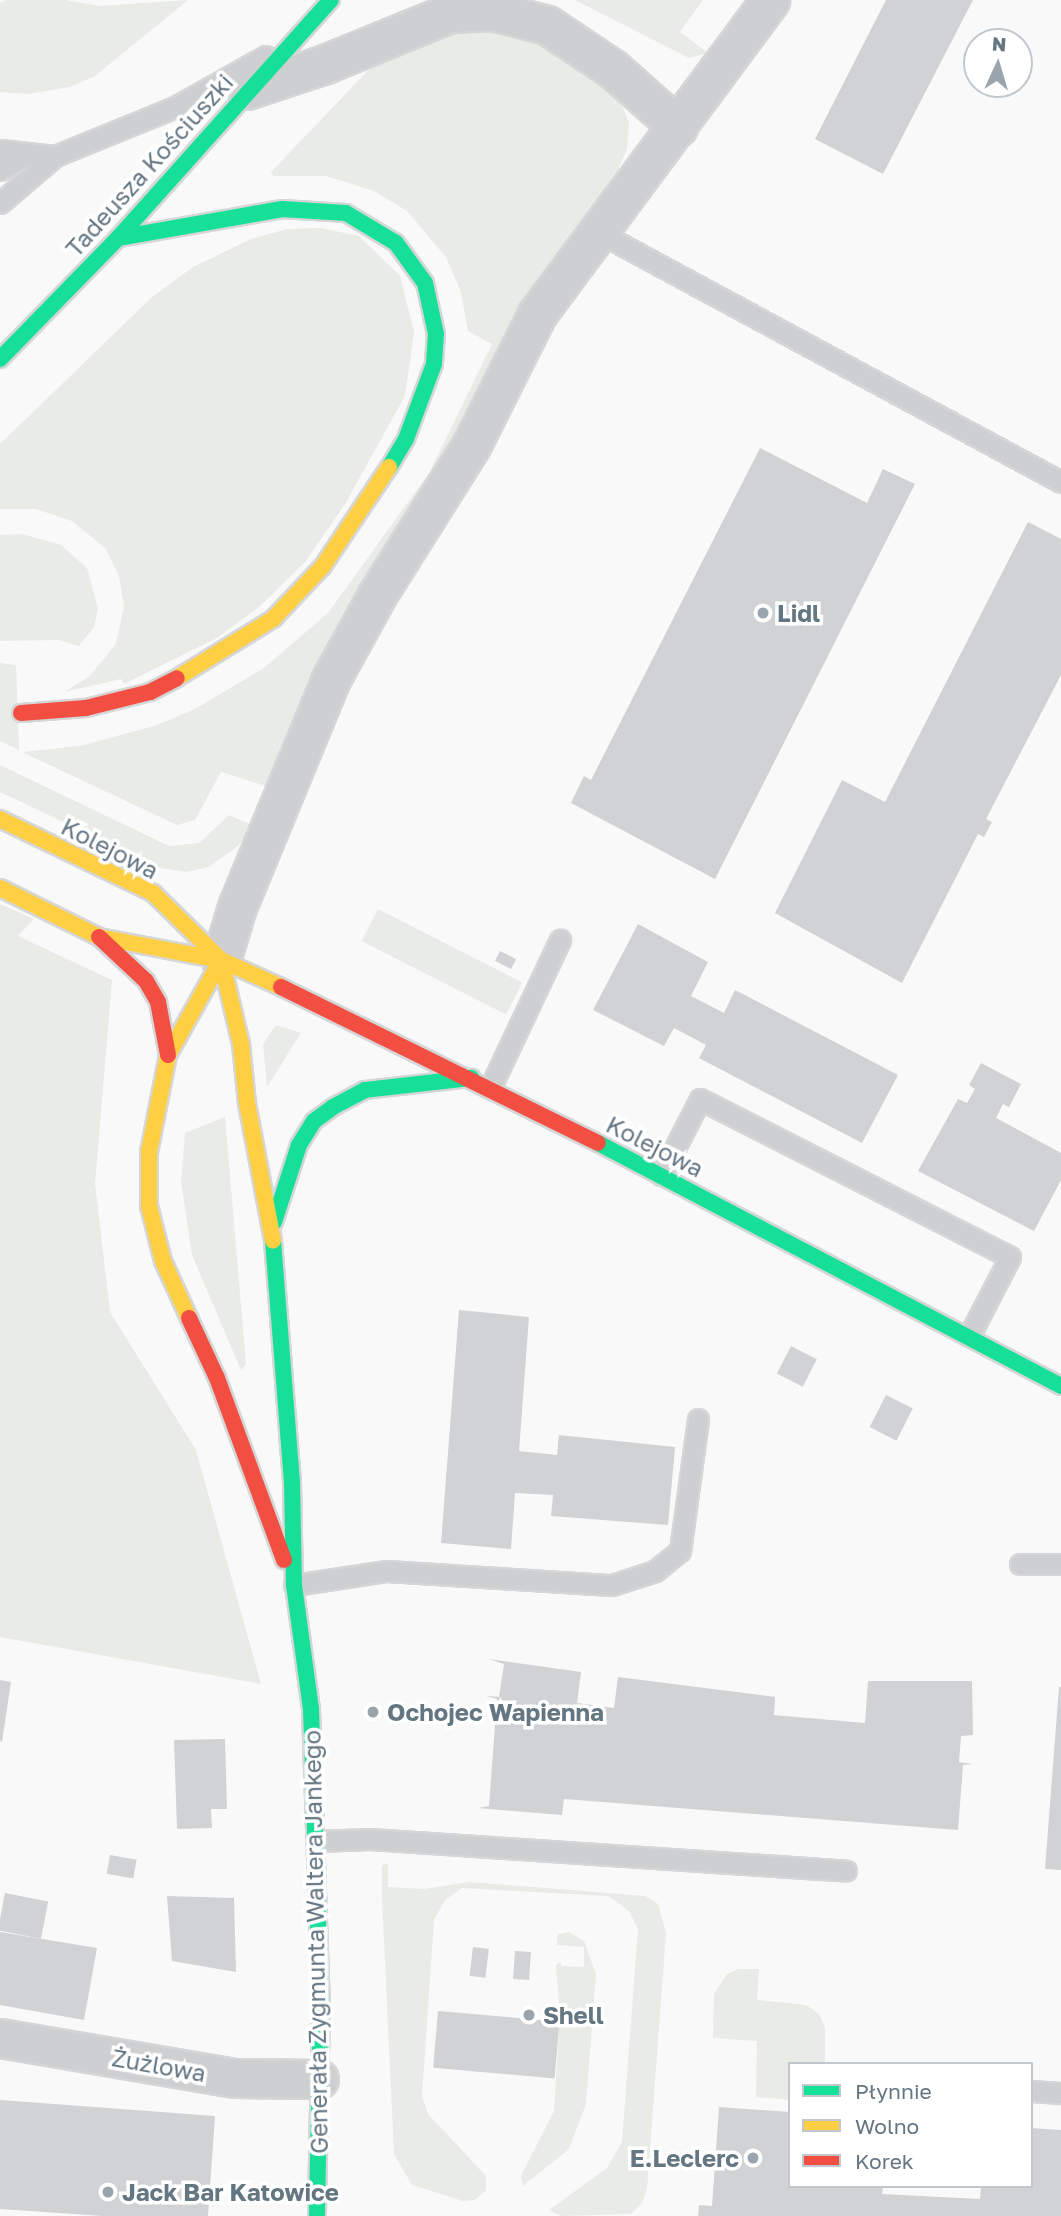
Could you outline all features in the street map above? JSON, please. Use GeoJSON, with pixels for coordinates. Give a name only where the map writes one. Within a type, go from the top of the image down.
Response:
{"type":"FeatureCollection","features":[{"type":"Feature","properties":{"kind":"street","name":"Tadeusza Kościuszki"},"geometry":{"type":"LineString","coordinates":[[0,359],[118,238],[247,90],[331,0]]}},
{"type":"Feature","properties":{"kind":"street","name":"Generała Zygmunta Waltera Jankego"},"geometry":{"type":"LineString","coordinates":[[294,1585],[217,1378],[154,1234],[149,1152],[167,1055],[221,960],[237,907],[332,677],[377,595],[471,446],[537,314],[771,0]]}},
{"type":"Feature","properties":{"kind":"street"},"geometry":{"type":"LineString","coordinates":[[247,90],[325,64],[450,13],[493,11],[547,24],[613,69],[678,127]]}},
{"type":"Feature","properties":{"kind":"street"},"geometry":{"type":"LineString","coordinates":[[21,713],[86,708],[150,692],[214,660],[273,619],[323,566],[367,505],[418,413],[434,364],[436,334],[425,283],[396,243],[374,226],[346,213],[314,208],[282,209],[118,238]]}},
{"type":"Feature","properties":{"kind":"street","name":"Kolejowa"},"geometry":{"type":"LineString","coordinates":[[0,818],[153,893],[221,960]]}},
{"type":"Feature","properties":{"kind":"street","name":"Kolejowa"},"geometry":{"type":"LineString","coordinates":[[0,888],[99,937],[221,960],[471,1078],[1061,1386]]}},
{"type":"Feature","properties":{"kind":"street"},"geometry":{"type":"LineString","coordinates":[[99,937],[146,981],[158,1002],[167,1055]]}},
{"type":"Feature","properties":{"kind":"street","name":"Generała Zygmunta Waltera Jankego"},"geometry":{"type":"LineString","coordinates":[[221,960],[241,1044],[272,1230],[292,1482],[294,1585],[311,1709],[318,1841],[320,2079],[317,2216]]}},
{"type":"Feature","properties":{"kind":"street"},"geometry":{"type":"LineString","coordinates":[[272,1230],[288,1171],[314,1121],[365,1090],[471,1078]]}},
{"type":"Feature","properties":{"kind":"street","name":"Żużlowa"},"geometry":{"type":"LineString","coordinates":[[0,2038],[236,2078],[320,2079]]}},
{"type":"Feature","properties":{"kind":"lane"},"geometry":{"type":"LineString","coordinates":[[0,204],[55,156],[175,107],[289,44]]}},
{"type":"Feature","properties":{"kind":"lane"},"geometry":{"type":"LineString","coordinates":[[0,150],[25,156],[55,156]]}},
{"type":"Feature","properties":{"kind":"lane"},"geometry":{"type":"LineString","coordinates":[[0,170],[25,156]]}},
{"type":"Feature","properties":{"kind":"lane"},"geometry":{"type":"LineString","coordinates":[[598,232],[1061,482]]}},
{"type":"Feature","properties":{"kind":"lane"},"geometry":{"type":"LineString","coordinates":[[490,1088],[560,940]]}},
{"type":"Feature","properties":{"kind":"lane"},"geometry":{"type":"LineString","coordinates":[[661,1175],[700,1100],[1010,1257],[969,1336]]}},
{"type":"Feature","properties":{"kind":"lane"},"geometry":{"type":"LineString","coordinates":[[294,1585],[387,1571],[612,1585],[656,1571],[680,1551],[698,1419]]}},
{"type":"Feature","properties":{"kind":"lane"},"geometry":{"type":"LineString","coordinates":[[1020,1564],[1061,1564]]}},
{"type":"Feature","properties":{"kind":"lane"},"geometry":{"type":"LineString","coordinates":[[318,1841],[370,1839],[846,1871]]}},
{"type":"Feature","properties":{"kind":"lane"},"geometry":{"type":"LineString","coordinates":[[1033,2091],[1061,2093]]}},
{"type":"Feature","properties":{"kind":"shaded area"},"geometry":{"type":"Polygon","coordinates":[[[6,0],[66,0],[99,6],[188,0],[95,76],[70,87],[27,94],[0,92],[0,3],[6,0]]]}},
{"type":"Feature","properties":{"kind":"shaded area"},"geometry":{"type":"Polygon","coordinates":[[[575,0],[703,0],[680,32],[708,53],[689,58],[575,0]]]}},
{"type":"Feature","properties":{"kind":"shaded area"},"geometry":{"type":"Polygon","coordinates":[[[469,25],[543,39],[617,94],[629,122],[627,149],[616,175],[525,298],[458,433],[352,601],[312,679],[266,786],[221,772],[195,820],[177,825],[22,752],[80,746],[154,726],[195,709],[264,668],[328,613],[429,473],[492,344],[468,331],[461,292],[446,257],[407,211],[374,191],[326,176],[273,176],[271,172],[378,60],[396,47],[469,25]]]}},
{"type":"Feature","properties":{"kind":"shaded area"},"geometry":{"type":"Polygon","coordinates":[[[321,228],[359,236],[400,276],[414,332],[405,396],[345,504],[305,562],[259,607],[217,638],[124,684],[121,679],[64,692],[90,676],[116,644],[124,606],[119,576],[106,549],[72,521],[36,509],[0,509],[0,444],[151,298],[193,267],[251,239],[287,229],[321,228]]]}},
{"type":"Feature","properties":{"kind":"shaded area"},"geometry":{"type":"Polygon","coordinates":[[[22,534],[61,545],[87,568],[98,608],[94,627],[79,646],[59,640],[0,641],[0,535],[22,534]]]}},
{"type":"Feature","properties":{"kind":"shaded area"},"geometry":{"type":"Polygon","coordinates":[[[0,663],[16,665],[19,750],[0,741],[0,663]]]}},
{"type":"Feature","properties":{"kind":"shaded area"},"geometry":{"type":"Polygon","coordinates":[[[0,765],[169,846],[199,843],[229,815],[252,825],[239,845],[209,867],[187,872],[161,868],[0,792],[0,765]]]}},
{"type":"Feature","properties":{"kind":"shaded area"},"geometry":{"type":"Polygon","coordinates":[[[0,904],[34,919],[18,936],[112,980],[95,1183],[110,1312],[196,1450],[261,1684],[0,1637],[0,904]]]}},
{"type":"Feature","properties":{"kind":"shaded area"},"geometry":{"type":"Polygon","coordinates":[[[378,909],[522,983],[506,1015],[362,941],[378,909]]]}},
{"type":"Feature","properties":{"kind":"shaded area"},"geometry":{"type":"Polygon","coordinates":[[[276,1025],[301,1033],[267,1087],[263,1044],[276,1025]]]}},
{"type":"Feature","properties":{"kind":"shaded area"},"geometry":{"type":"Polygon","coordinates":[[[225,1117],[246,1365],[241,1370],[192,1255],[181,1182],[185,1133],[225,1117]]]}},
{"type":"Feature","properties":{"kind":"shaded area"},"geometry":{"type":"Polygon","coordinates":[[[388,1864],[388,1887],[424,1889],[470,1882],[645,1896],[658,1904],[666,1933],[647,2189],[642,2203],[631,2214],[561,2216],[549,2210],[607,2168],[622,2142],[638,1929],[629,1911],[608,1896],[462,1888],[445,1900],[434,1920],[422,2096],[428,2114],[486,2176],[486,2190],[475,2200],[463,2201],[412,2185],[394,2154],[382,1896],[382,1865],[388,1864]]]}},
{"type":"Feature","properties":{"kind":"shaded area"},"geometry":{"type":"Polygon","coordinates":[[[569,1932],[584,1941],[596,1974],[586,2104],[569,2149],[523,2186],[521,2176],[554,2111],[560,2015],[556,1965],[561,1962],[561,1966],[584,1967],[584,1947],[557,1945],[558,1934],[569,1932]]]}},
{"type":"Feature","properties":{"kind":"shaded area"},"geometry":{"type":"Polygon","coordinates":[[[738,1969],[759,1969],[757,2000],[806,2005],[819,2014],[825,2027],[825,2062],[788,2062],[788,2100],[756,2097],[757,2041],[713,2038],[714,1994],[727,1974],[738,1969]]]}},
{"type":"Feature","properties":{"kind":"building"},"geometry":{"type":"Polygon","coordinates":[[[886,0],[973,0],[883,174],[815,139],[886,0]]]}},
{"type":"Feature","properties":{"kind":"building","name":"Lidl"},"geometry":{"type":"Polygon","coordinates":[[[760,448],[867,503],[883,469],[915,484],[715,879],[571,803],[584,776],[591,780],[760,448]]]}},
{"type":"Feature","properties":{"kind":"building"},"geometry":{"type":"Polygon","coordinates":[[[1028,522],[1061,539],[1061,675],[986,819],[992,822],[984,837],[978,834],[902,983],[775,913],[842,780],[885,802],[1028,522]]]}},
{"type":"Feature","properties":{"kind":"building"},"geometry":{"type":"Polygon","coordinates":[[[638,924],[708,962],[691,996],[724,1013],[735,990],[898,1075],[862,1143],[699,1058],[706,1045],[674,1028],[664,1046],[593,1010],[638,924]]]}},
{"type":"Feature","properties":{"kind":"building"},"geometry":{"type":"Polygon","coordinates":[[[500,951],[516,959],[511,969],[495,961],[500,951]]]}},
{"type":"Feature","properties":{"kind":"building"},"geometry":{"type":"Polygon","coordinates":[[[981,1063],[1021,1084],[1009,1107],[1003,1104],[996,1118],[1061,1153],[1061,1180],[1034,1231],[918,1171],[958,1099],[967,1103],[975,1089],[969,1085],[981,1063]]]}},
{"type":"Feature","properties":{"kind":"building"},"geometry":{"type":"Polygon","coordinates":[[[459,1310],[529,1317],[519,1451],[557,1455],[559,1435],[675,1447],[668,1525],[551,1516],[553,1495],[515,1493],[511,1549],[441,1543],[459,1310]]]}},
{"type":"Feature","properties":{"kind":"building"},"geometry":{"type":"Polygon","coordinates":[[[791,1346],[817,1359],[803,1387],[777,1374],[791,1346]]]}},
{"type":"Feature","properties":{"kind":"building"},"geometry":{"type":"Polygon","coordinates":[[[886,1395],[913,1409],[896,1441],[870,1427],[886,1395]]]}},
{"type":"Feature","properties":{"kind":"building"},"geometry":{"type":"Polygon","coordinates":[[[489,1659],[581,1672],[577,1703],[614,1708],[618,1677],[775,1697],[774,1715],[865,1723],[868,1681],[972,1681],[973,1735],[961,1736],[959,1762],[973,1764],[963,1765],[958,1830],[564,1799],[562,1815],[478,1808],[489,1806],[497,1699],[486,1696],[499,1697],[504,1664],[489,1659]]]}},
{"type":"Feature","properties":{"kind":"building"},"geometry":{"type":"Polygon","coordinates":[[[0,1680],[11,1682],[2,1742],[0,1741],[0,1680]]]}},
{"type":"Feature","properties":{"kind":"building"},"geometry":{"type":"Polygon","coordinates":[[[1061,1687],[1061,1870],[1045,1869],[1061,1687]]]}},
{"type":"Feature","properties":{"kind":"building"},"geometry":{"type":"Polygon","coordinates":[[[225,1739],[227,1809],[211,1809],[212,1828],[177,1829],[174,1740],[225,1739]]]}},
{"type":"Feature","properties":{"kind":"building"},"geometry":{"type":"Polygon","coordinates":[[[110,1855],[137,1860],[133,1878],[107,1874],[110,1855]]]}},
{"type":"Feature","properties":{"kind":"building"},"geometry":{"type":"Polygon","coordinates":[[[5,1893],[48,1901],[41,1939],[0,1931],[5,1893]]]}},
{"type":"Feature","properties":{"kind":"building"},"geometry":{"type":"Polygon","coordinates":[[[167,1896],[234,1898],[236,1972],[172,1961],[167,1896]]]}},
{"type":"Feature","properties":{"kind":"building"},"geometry":{"type":"Polygon","coordinates":[[[0,1932],[97,1948],[84,2020],[0,2005],[0,1932]]]}},
{"type":"Feature","properties":{"kind":"building"},"geometry":{"type":"Polygon","coordinates":[[[473,1947],[489,1949],[485,1978],[469,1976],[473,1947]]]}},
{"type":"Feature","properties":{"kind":"building"},"geometry":{"type":"Polygon","coordinates":[[[515,1951],[531,1952],[529,1980],[513,1979],[515,1951]]]}},
{"type":"Feature","properties":{"kind":"building"},"geometry":{"type":"Polygon","coordinates":[[[438,2011],[560,2022],[555,2078],[433,2068],[438,2011]]]}},
{"type":"Feature","properties":{"kind":"building"},"geometry":{"type":"Polygon","coordinates":[[[0,2100],[215,2116],[208,2216],[103,2216],[0,2209],[0,2100]]]}},
{"type":"Feature","properties":{"kind":"building","name":"E.Leclerc"},"geometry":{"type":"Polygon","coordinates":[[[719,2107],[788,2112],[788,2188],[883,2188],[882,2194],[980,2199],[981,2188],[1033,2188],[1033,2128],[1061,2130],[1061,2216],[698,2216],[699,2205],[712,2206],[719,2107]]]}},
{"type":"Feature","properties":{"kind":"traffic: fast"},"geometry":{"type":"LineString","coordinates":[[0,359],[118,238],[331,0]]}},
{"type":"Feature","properties":{"kind":"traffic: fast"},"geometry":{"type":"LineString","coordinates":[[118,238],[282,209],[346,213],[396,243],[425,283],[436,334],[434,364],[406,439],[389,467]]}},
{"type":"Feature","properties":{"kind":"traffic: fast"},"geometry":{"type":"LineString","coordinates":[[274,1222],[299,1145],[314,1121],[333,1107],[365,1090],[471,1078]]}},
{"type":"Feature","properties":{"kind":"traffic: fast"},"geometry":{"type":"LineString","coordinates":[[598,1143],[1061,1386]]}},
{"type":"Feature","properties":{"kind":"traffic: fast"},"geometry":{"type":"LineString","coordinates":[[273,1241],[292,1482],[294,1585],[311,1709],[321,2003],[317,2216]]}},
{"type":"Feature","properties":{"kind":"traffic: slow"},"geometry":{"type":"LineString","coordinates":[[177,678],[273,619],[323,566],[389,467]]}},
{"type":"Feature","properties":{"kind":"traffic: slow"},"geometry":{"type":"LineString","coordinates":[[0,819],[153,893],[221,960]]}},
{"type":"Feature","properties":{"kind":"traffic: slow"},"geometry":{"type":"LineString","coordinates":[[0,888],[99,937],[221,960],[281,987]]}},
{"type":"Feature","properties":{"kind":"traffic: slow"},"geometry":{"type":"LineString","coordinates":[[221,960],[241,1044],[247,1103],[273,1241]]}},
{"type":"Feature","properties":{"kind":"traffic: slow"},"geometry":{"type":"LineString","coordinates":[[189,1318],[163,1261],[149,1206],[149,1152],[168,1055],[221,960]]}},
{"type":"Feature","properties":{"kind":"traffic: jam"},"geometry":{"type":"LineString","coordinates":[[21,713],[86,708],[150,692],[177,678]]}},
{"type":"Feature","properties":{"kind":"traffic: jam"},"geometry":{"type":"LineString","coordinates":[[99,937],[146,981],[158,1002],[168,1055]]}},
{"type":"Feature","properties":{"kind":"traffic: jam"},"geometry":{"type":"LineString","coordinates":[[281,987],[598,1143]]}},
{"type":"Feature","properties":{"kind":"traffic: jam"},"geometry":{"type":"LineString","coordinates":[[189,1318],[217,1378],[284,1560]]}},
{"type":"Feature","properties":{"kind":"place","name":"Lidl"},"geometry":{"type":"Point","coordinates":[763,613]}},
{"type":"Feature","properties":{"kind":"place","name":"Ochojec Wapienna"},"geometry":{"type":"Point","coordinates":[373,1712]}},
{"type":"Feature","properties":{"kind":"place","name":"Shell"},"geometry":{"type":"Point","coordinates":[529,2015]}},
{"type":"Feature","properties":{"kind":"place","name":"E.Leclerc"},"geometry":{"type":"Point","coordinates":[753,2158]}},
{"type":"Feature","properties":{"kind":"place","name":"Jack Bar Katowice"},"geometry":{"type":"Point","coordinates":[108,2192]}}]}
